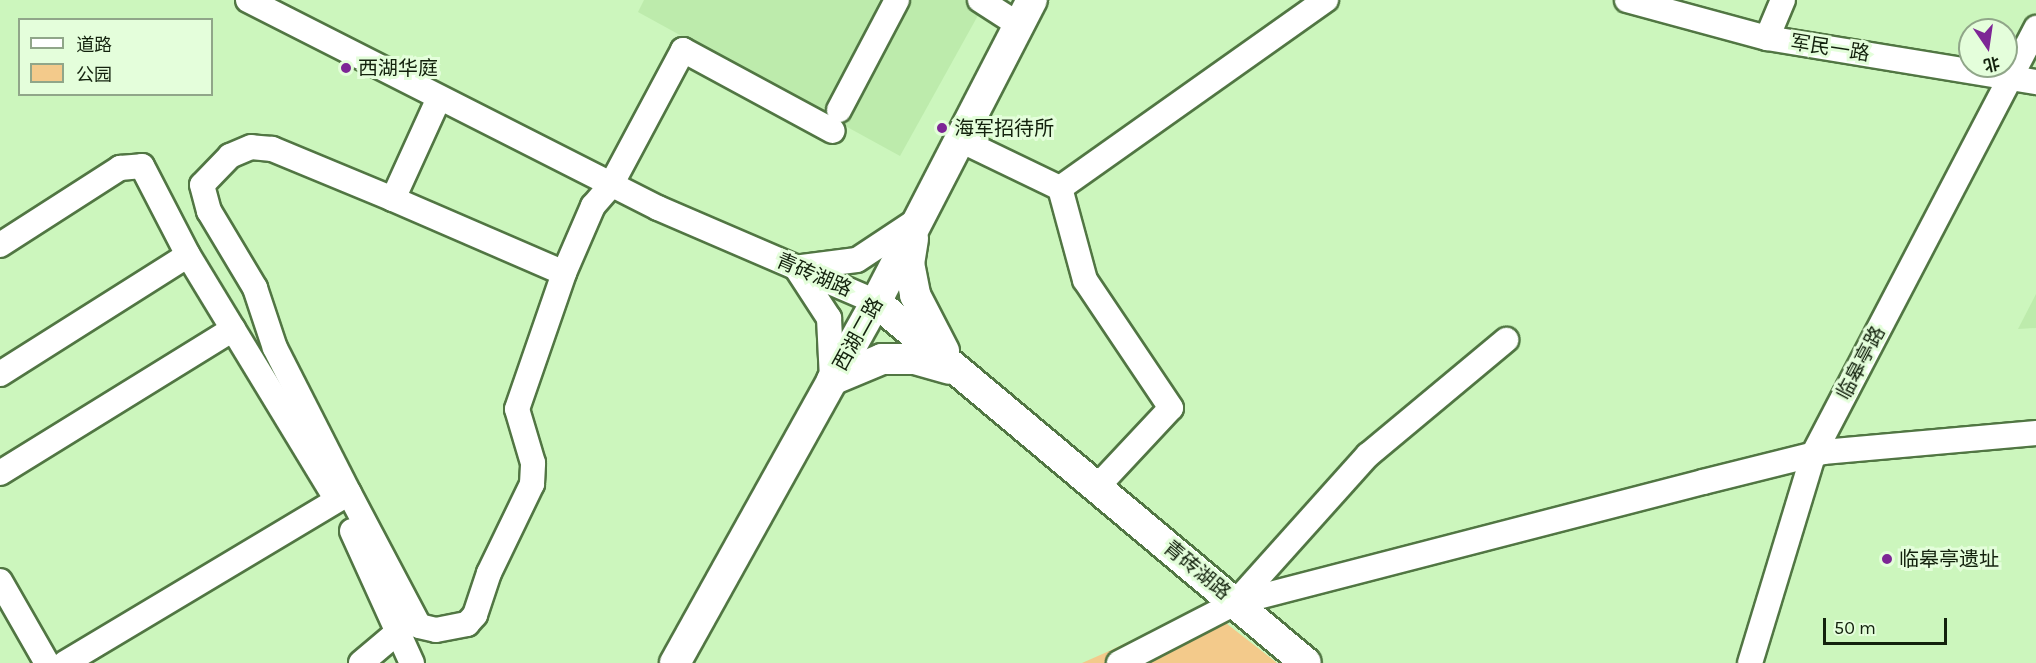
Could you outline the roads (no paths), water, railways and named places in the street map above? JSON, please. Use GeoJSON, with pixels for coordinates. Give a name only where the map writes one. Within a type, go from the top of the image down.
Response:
{"type":"FeatureCollection","features":[{"type":"Feature","properties":{"kind":"main road","name":"西湖二路"},"geometry":{"type":"LineString","coordinates":[[675,663],[876,302],[1025,12]]}},
{"type":"Feature","properties":{"kind":"main road"},"geometry":{"type":"LineString","coordinates":[[916,221],[909,263],[915,295],[956,371]]}},
{"type":"Feature","properties":{"kind":"main road","name":"青砖湖路"},"geometry":{"type":"LineString","coordinates":[[876,302],[1306,663]]}},
{"type":"Feature","properties":{"kind":"main road"},"geometry":{"type":"LineString","coordinates":[[832,380],[882,358],[915,359],[956,371]]}},
{"type":"Feature","properties":{"kind":"street","name":"青砖湖路"},"geometry":{"type":"LineString","coordinates":[[248,0],[611,185],[876,302]]}},
{"type":"Feature","properties":{"kind":"street"},"geometry":{"type":"LineString","coordinates":[[564,273],[272,149],[251,147],[230,156],[202,185],[208,211],[255,288],[275,348],[419,626],[454,629],[475,615],[489,573],[532,484],[533,463],[518,409],[564,273],[593,206],[611,185],[683,50],[836,120],[897,0]]}},
{"type":"Feature","properties":{"kind":"street"},"geometry":{"type":"LineString","coordinates":[[980,0],[1025,12]]}},
{"type":"Feature","properties":{"kind":"street"},"geometry":{"type":"LineString","coordinates":[[1060,188],[1326,0]]}},
{"type":"Feature","properties":{"kind":"street","name":"军民一路"},"geometry":{"type":"LineString","coordinates":[[1627,0],[1767,38],[1958,69]]}},
{"type":"Feature","properties":{"kind":"street"},"geometry":{"type":"LineString","coordinates":[[1767,38],[1783,0]]}},
{"type":"Feature","properties":{"kind":"street","name":"临皋亭路"},"geometry":{"type":"LineString","coordinates":[[2018,64],[2036,28]]}},
{"type":"Feature","properties":{"kind":"street","name":"军民一路"},"geometry":{"type":"LineString","coordinates":[[2011,78],[2036,82]]}},
{"type":"Feature","properties":{"kind":"street","name":"临皋亭路"},"geometry":{"type":"LineString","coordinates":[[1750,663],[1813,455],[2011,78]]}},
{"type":"Feature","properties":{"kind":"street"},"geometry":{"type":"LineString","coordinates":[[393,199],[439,98]]}},
{"type":"Feature","properties":{"kind":"street"},"geometry":{"type":"LineString","coordinates":[[958,139],[1060,188],[1085,280],[1171,408],[1097,487]]}},
{"type":"Feature","properties":{"kind":"street"},"geometry":{"type":"LineString","coordinates":[[0,245],[120,168],[142,166],[188,255],[337,500],[399,631],[411,663]]}},
{"type":"Feature","properties":{"kind":"street"},"geometry":{"type":"LineString","coordinates":[[832,380],[829,318],[795,267],[857,260],[916,221]]}},
{"type":"Feature","properties":{"kind":"street"},"geometry":{"type":"LineString","coordinates":[[0,374],[188,255]]}},
{"type":"Feature","properties":{"kind":"street"},"geometry":{"type":"LineString","coordinates":[[0,473],[233,329]]}},
{"type":"Feature","properties":{"kind":"street"},"geometry":{"type":"LineString","coordinates":[[1235,603],[1368,454],[1506,340]]}},
{"type":"Feature","properties":{"kind":"street"},"geometry":{"type":"LineString","coordinates":[[1119,663],[1235,603],[1813,455],[2036,433]]}},
{"type":"Feature","properties":{"kind":"street"},"geometry":{"type":"LineString","coordinates":[[65,663],[337,500]]}},
{"type":"Feature","properties":{"kind":"street"},"geometry":{"type":"LineString","coordinates":[[0,581],[47,663]]}},
{"type":"Feature","properties":{"kind":"street"},"geometry":{"type":"LineString","coordinates":[[361,663],[399,631]]}},
{"type":"Feature","properties":{"kind":"place","name":"西湖华庭"},"geometry":{"type":"Point","coordinates":[346,68]}},
{"type":"Feature","properties":{"kind":"place","name":"海军招待所"},"geometry":{"type":"Point","coordinates":[942,128]}},
{"type":"Feature","properties":{"kind":"place","name":"临皋亭遗址"},"geometry":{"type":"Point","coordinates":[1887,559]}}]}
